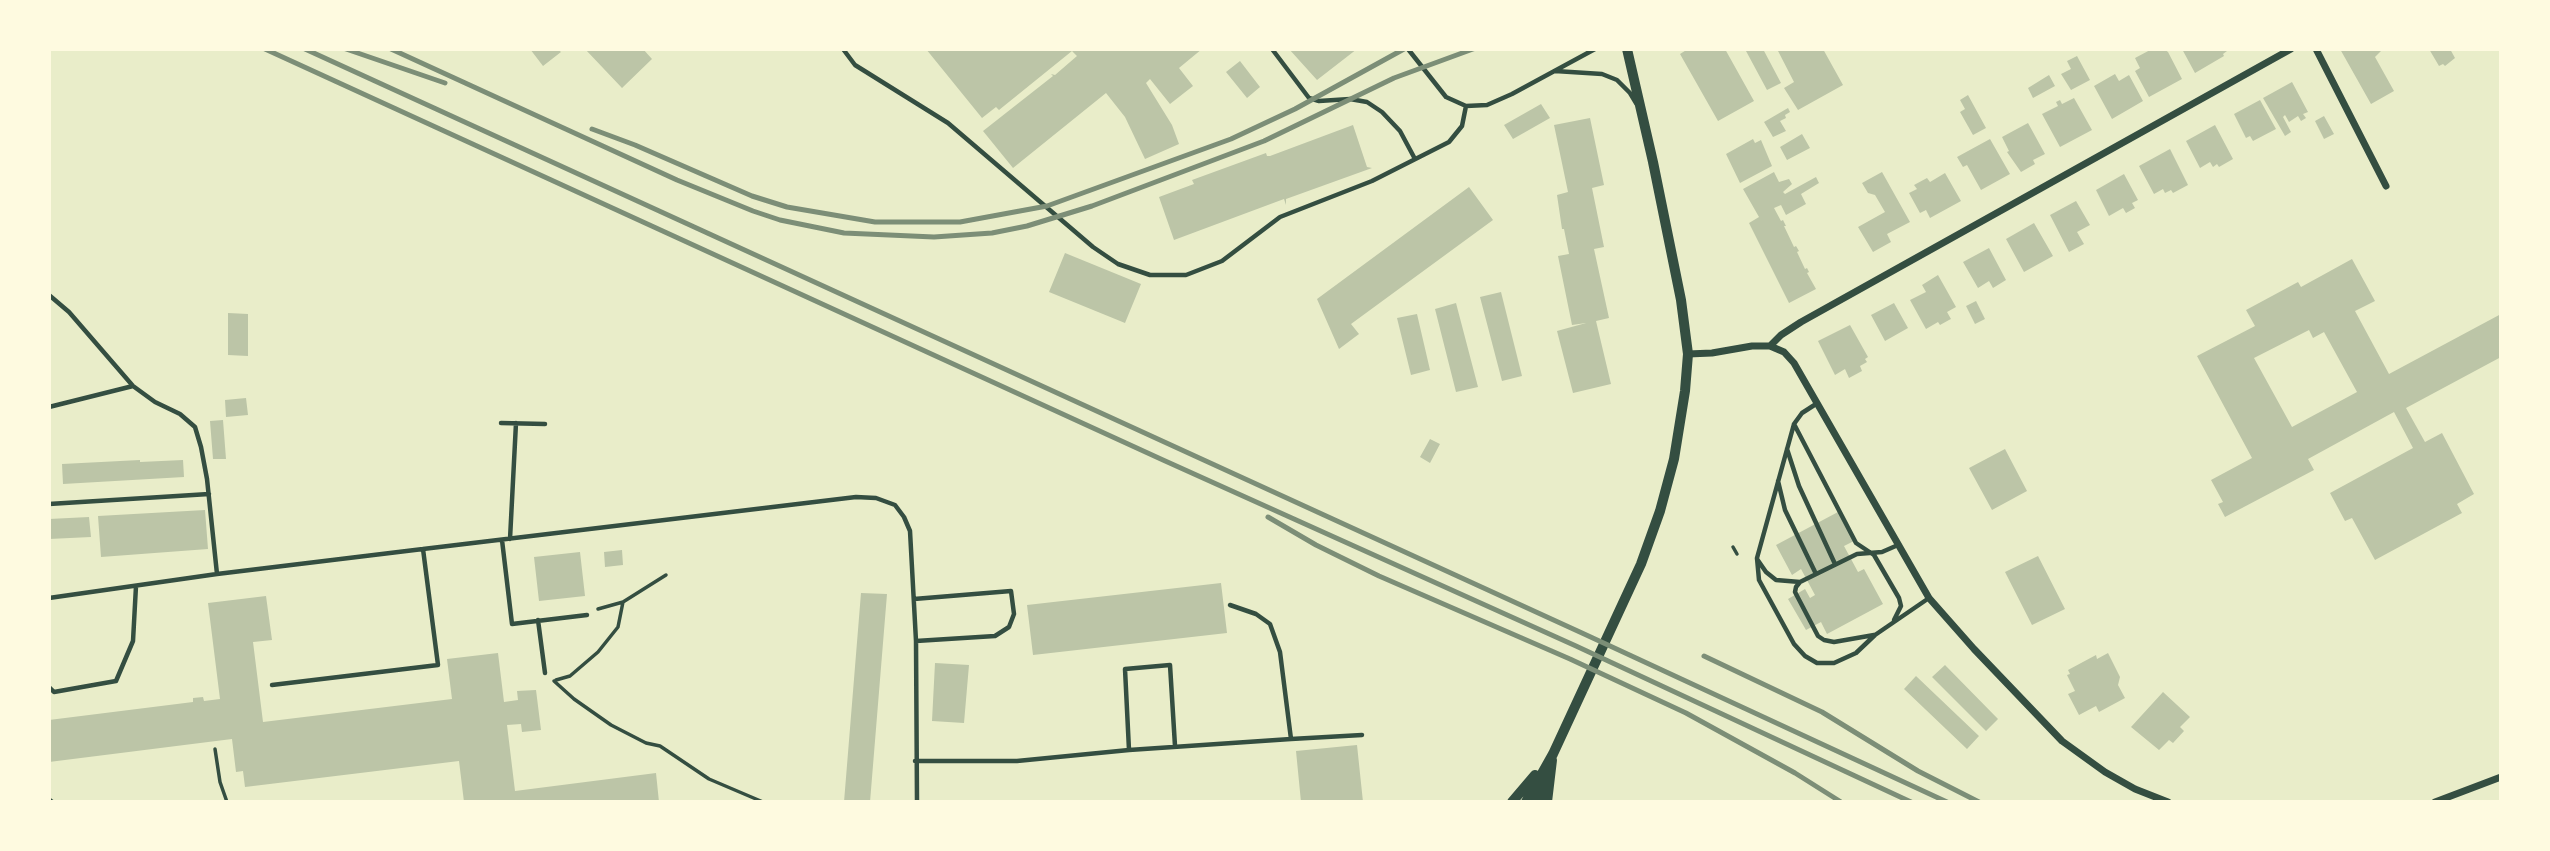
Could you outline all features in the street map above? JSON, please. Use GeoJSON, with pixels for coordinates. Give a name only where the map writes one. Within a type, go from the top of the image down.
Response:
{"type":"FeatureCollection","features":[{"type":"Feature","properties":{"kind":"street"},"geometry":{"type":"LineString","coordinates":[[1526,802],[1553,754],[1621,608],[1660,510],[1680,427],[1688,354],[1681,300],[1627,49]]}},
{"type":"Feature","properties":{"kind":"street"},"geometry":{"type":"LineString","coordinates":[[1770,346],[1794,326],[2291,49]]}},
{"type":"Feature","properties":{"kind":"street"},"geometry":{"type":"LineString","coordinates":[[2316,49],[2386,186]]}},
{"type":"Feature","properties":{"kind":"street"},"geometry":{"type":"LineString","coordinates":[[1688,354],[1770,346],[1784,352],[1794,363],[1929,597],[1991,668],[2062,741],[2105,772],[2168,802]]}},
{"type":"Feature","properties":{"kind":"street"},"geometry":{"type":"LineString","coordinates":[[1512,802],[1553,754]]}},
{"type":"Feature","properties":{"kind":"street"},"geometry":{"type":"LineString","coordinates":[[1536,802],[1553,754]]}},
{"type":"Feature","properties":{"kind":"street"},"geometry":{"type":"LineString","coordinates":[[1547,802],[1553,754]]}},
{"type":"Feature","properties":{"kind":"street"},"geometry":{"type":"LineString","coordinates":[[2435,802],[2501,777]]}},
{"type":"Feature","properties":{"kind":"lane"},"geometry":{"type":"LineString","coordinates":[[843,49],[855,65],[948,123],[1093,247],[1118,264],[1150,275],[1186,275],[1222,261],[1280,217],[1372,181],[1449,142],[1457,135],[1462,125],[1466,106]]}},
{"type":"Feature","properties":{"kind":"lane"},"geometry":{"type":"LineString","coordinates":[[1272,49],[1309,98],[1319,101],[1350,99],[1367,102],[1382,113],[1400,131],[1415,159]]}},
{"type":"Feature","properties":{"kind":"lane"},"geometry":{"type":"LineString","coordinates":[[1408,49],[1446,97],[1466,106],[1487,105],[1595,49]]}},
{"type":"Feature","properties":{"kind":"lane"},"geometry":{"type":"LineString","coordinates":[[1554,71],[1602,74],[1617,80],[1630,93],[1643,115]]}},
{"type":"Feature","properties":{"kind":"lane"},"geometry":{"type":"LineString","coordinates":[[49,295],[69,312],[133,386],[155,402],[180,414],[195,427],[209,494],[217,574]]}},
{"type":"Feature","properties":{"kind":"lane"},"geometry":{"type":"LineString","coordinates":[[49,407],[133,386]]}},
{"type":"Feature","properties":{"kind":"lane"},"geometry":{"type":"LineString","coordinates":[[1816,404],[1802,413],[1794,424],[1757,558],[1759,580],[1794,643],[1805,656],[1817,663],[1834,663],[1857,653],[1874,635],[1929,597]]}},
{"type":"Feature","properties":{"kind":"lane"},"geometry":{"type":"LineString","coordinates":[[501,423],[544,424]]}},
{"type":"Feature","properties":{"kind":"lane"},"geometry":{"type":"LineString","coordinates":[[510,539],[516,423]]}},
{"type":"Feature","properties":{"kind":"lane"},"geometry":{"type":"LineString","coordinates":[[1794,424],[1856,543],[1874,555],[1899,598],[1899,614],[1892,624]]}},
{"type":"Feature","properties":{"kind":"lane"},"geometry":{"type":"LineString","coordinates":[[1787,448],[1799,486],[1835,564]]}},
{"type":"Feature","properties":{"kind":"lane"},"geometry":{"type":"LineString","coordinates":[[1778,480],[1785,509],[1816,574]]}},
{"type":"Feature","properties":{"kind":"lane"},"geometry":{"type":"LineString","coordinates":[[49,504],[209,494]]}},
{"type":"Feature","properties":{"kind":"lane"},"geometry":{"type":"LineString","coordinates":[[49,598],[423,549],[856,497],[876,498],[895,505],[910,531],[916,641],[916,802]]}},
{"type":"Feature","properties":{"kind":"lane"},"geometry":{"type":"LineString","coordinates":[[502,540],[512,624],[587,615]]}},
{"type":"Feature","properties":{"kind":"lane"},"geometry":{"type":"LineString","coordinates":[[1757,558],[1766,572],[1776,580],[1800,582],[1868,551],[1882,552],[1898,545]]}},
{"type":"Feature","properties":{"kind":"lane"},"geometry":{"type":"LineString","coordinates":[[272,685],[438,665],[423,549]]}},
{"type":"Feature","properties":{"kind":"lane"},"geometry":{"type":"LineString","coordinates":[[1800,582],[1796,592],[1818,636],[1834,642],[1874,635]]}},
{"type":"Feature","properties":{"kind":"lane"},"geometry":{"type":"LineString","coordinates":[[49,687],[54,692],[117,681],[133,641],[136,586]]}},
{"type":"Feature","properties":{"kind":"lane"},"geometry":{"type":"LineString","coordinates":[[914,599],[1011,591],[1014,614],[1009,627],[995,636],[916,641]]}},
{"type":"Feature","properties":{"kind":"lane"},"geometry":{"type":"LineString","coordinates":[[1230,606],[1256,614],[1270,624],[1280,652],[1291,739]]}},
{"type":"Feature","properties":{"kind":"lane"},"geometry":{"type":"LineString","coordinates":[[538,620],[545,673]]}},
{"type":"Feature","properties":{"kind":"lane"},"geometry":{"type":"LineString","coordinates":[[1129,750],[1125,669],[1170,665],[1175,747]]}},
{"type":"Feature","properties":{"kind":"lane"},"geometry":{"type":"LineString","coordinates":[[915,761],[1017,761],[1129,750],[1362,735]]}},
{"type":"Feature","properties":{"kind":"path"},"geometry":{"type":"LineString","coordinates":[[1733,547],[1737,554]]}},
{"type":"Feature","properties":{"kind":"path"},"geometry":{"type":"LineString","coordinates":[[587,615],[603,606],[623,602],[667,575]]}},
{"type":"Feature","properties":{"kind":"path"},"geometry":{"type":"LineString","coordinates":[[554,681],[570,676],[598,652],[618,627],[623,602]]}},
{"type":"Feature","properties":{"kind":"path"},"geometry":{"type":"LineString","coordinates":[[545,673],[574,699],[611,725],[646,743],[660,746],[709,779],[762,802]]}},
{"type":"Feature","properties":{"kind":"path"},"geometry":{"type":"LineString","coordinates":[[215,749],[227,802]]}},
{"type":"Feature","properties":{"kind":"building"},"geometry":{"type":"Polygon","coordinates":[[[530,49],[558,49],[561,52],[543,66],[530,49]]]}},
{"type":"Feature","properties":{"kind":"building"},"geometry":{"type":"Polygon","coordinates":[[[585,49],[643,49],[652,59],[622,88],[585,49]]]}},
{"type":"Feature","properties":{"kind":"building"},"geometry":{"type":"Polygon","coordinates":[[[926,49],[1202,49],[1179,68],[1193,86],[1170,104],[1150,79],[1146,83],[1172,125],[1179,144],[1145,159],[1125,117],[1106,93],[1013,168],[983,131],[1053,76],[1051,74],[1055,75],[1077,56],[1072,51],[999,110],[996,107],[982,118],[926,49]]]}},
{"type":"Feature","properties":{"kind":"building"},"geometry":{"type":"Polygon","coordinates":[[[1289,49],[1357,49],[1317,80],[1289,49]]]}},
{"type":"Feature","properties":{"kind":"building"},"geometry":{"type":"Polygon","coordinates":[[[1688,49],[1725,49],[1754,101],[1718,121],[1680,54],[1688,49]]]}},
{"type":"Feature","properties":{"kind":"building"},"geometry":{"type":"Polygon","coordinates":[[[1763,49],[1781,83],[1767,90],[1746,51],[1763,49]]]}},
{"type":"Feature","properties":{"kind":"building"},"geometry":{"type":"Polygon","coordinates":[[[1777,49],[1823,49],[1843,85],[1798,110],[1784,88],[1794,82],[1777,49]]]}},
{"type":"Feature","properties":{"kind":"building"},"geometry":{"type":"Polygon","coordinates":[[[2152,49],[2164,49],[2168,52],[2182,79],[2149,97],[2135,71],[2140,68],[2135,58],[2152,49]]]}},
{"type":"Feature","properties":{"kind":"building"},"geometry":{"type":"Polygon","coordinates":[[[2182,49],[2227,51],[2224,56],[2195,73],[2182,49]]]}},
{"type":"Feature","properties":{"kind":"building"},"geometry":{"type":"Polygon","coordinates":[[[2340,49],[2383,49],[2375,57],[2394,91],[2371,104],[2340,49]]]}},
{"type":"Feature","properties":{"kind":"building"},"geometry":{"type":"Polygon","coordinates":[[[2429,49],[2450,49],[2455,58],[2445,66],[2439,66],[2429,49]]]}},
{"type":"Feature","properties":{"kind":"building"},"geometry":{"type":"Polygon","coordinates":[[[2077,56],[2090,80],[2071,90],[2061,74],[2071,69],[2067,61],[2077,56]]]}},
{"type":"Feature","properties":{"kind":"building"},"geometry":{"type":"Polygon","coordinates":[[[1240,61],[1260,87],[1247,98],[1226,72],[1240,61]]]}},
{"type":"Feature","properties":{"kind":"building"},"geometry":{"type":"Polygon","coordinates":[[[2115,74],[2119,81],[2129,75],[2143,101],[2112,119],[2094,86],[2115,74]]]}},
{"type":"Feature","properties":{"kind":"building"},"geometry":{"type":"Polygon","coordinates":[[[2049,75],[2055,86],[2033,98],[2028,88],[2049,75]]]}},
{"type":"Feature","properties":{"kind":"building"},"geometry":{"type":"Polygon","coordinates":[[[2292,82],[2308,112],[2303,114],[2306,118],[2301,121],[2298,116],[2289,122],[2285,115],[2283,117],[2291,132],[2285,136],[2263,98],[2292,82]]]}},
{"type":"Feature","properties":{"kind":"building"},"geometry":{"type":"Polygon","coordinates":[[[1968,95],[1986,128],[1973,135],[1960,112],[1965,109],[1960,100],[1968,95]]]}},
{"type":"Feature","properties":{"kind":"building"},"geometry":{"type":"Polygon","coordinates":[[[2074,98],[2092,130],[2060,147],[2042,114],[2058,106],[2056,102],[2060,100],[2062,104],[2074,98]]]}},
{"type":"Feature","properties":{"kind":"building"},"geometry":{"type":"Polygon","coordinates":[[[2260,100],[2276,129],[2253,141],[2250,136],[2246,138],[2234,114],[2260,100]]]}},
{"type":"Feature","properties":{"kind":"building"},"geometry":{"type":"Polygon","coordinates":[[[1541,104],[1550,118],[1513,139],[1504,125],[1541,104]]]}},
{"type":"Feature","properties":{"kind":"building"},"geometry":{"type":"Polygon","coordinates":[[[1788,108],[1790,112],[1780,121],[1786,131],[1773,137],[1764,122],[1788,108]]]}},
{"type":"Feature","properties":{"kind":"building"},"geometry":{"type":"Polygon","coordinates":[[[2324,116],[2334,134],[2324,139],[2315,121],[2324,116]]]}},
{"type":"Feature","properties":{"kind":"building"},"geometry":{"type":"Polygon","coordinates":[[[1590,118],[1604,185],[1592,188],[1604,247],[1594,249],[1609,318],[1596,321],[1611,384],[1573,393],[1557,331],[1586,323],[1572,325],[1558,256],[1569,254],[1557,195],[1568,192],[1554,125],[1590,118]]]}},
{"type":"Feature","properties":{"kind":"building"},"geometry":{"type":"Polygon","coordinates":[[[2028,123],[2045,154],[2033,160],[2035,164],[2021,172],[2007,152],[2009,151],[2002,137],[2028,123]]]}},
{"type":"Feature","properties":{"kind":"building"},"geometry":{"type":"Polygon","coordinates":[[[1353,125],[1367,167],[1372,168],[1286,199],[1286,205],[1284,199],[1174,240],[1159,197],[1194,184],[1192,180],[1266,153],[1270,156],[1353,125]]]}},
{"type":"Feature","properties":{"kind":"building"},"geometry":{"type":"Polygon","coordinates":[[[2215,125],[2233,159],[2219,167],[2217,164],[2213,167],[2210,162],[2200,168],[2186,141],[2215,125]]]}},
{"type":"Feature","properties":{"kind":"building"},"geometry":{"type":"Polygon","coordinates":[[[1802,134],[1810,148],[1787,160],[1780,147],[1802,134]]]}},
{"type":"Feature","properties":{"kind":"building"},"geometry":{"type":"Polygon","coordinates":[[[1753,139],[1755,143],[1761,140],[1772,166],[1740,183],[1726,154],[1753,139]]]}},
{"type":"Feature","properties":{"kind":"building"},"geometry":{"type":"Polygon","coordinates":[[[1990,139],[2010,174],[1981,190],[1967,165],[1963,167],[1957,157],[1990,139]]]}},
{"type":"Feature","properties":{"kind":"building"},"geometry":{"type":"Polygon","coordinates":[[[2170,149],[2188,185],[2173,193],[2171,190],[2165,193],[2163,189],[2154,194],[2139,166],[2170,149]]]}},
{"type":"Feature","properties":{"kind":"building"},"geometry":{"type":"Polygon","coordinates":[[[1774,172],[1779,182],[1789,179],[1792,184],[1783,192],[1785,194],[1816,177],[1819,183],[1801,194],[1806,204],[1786,215],[1781,205],[1774,208],[1781,221],[1783,220],[1816,289],[1789,303],[1749,223],[1759,217],[1743,189],[1774,172]]]}},
{"type":"Feature","properties":{"kind":"building"},"geometry":{"type":"Polygon","coordinates":[[[1882,172],[1910,222],[1887,234],[1891,242],[1873,252],[1858,227],[1885,212],[1875,195],[1868,193],[1862,183],[1882,172]]]}},
{"type":"Feature","properties":{"kind":"building"},"geometry":{"type":"Polygon","coordinates":[[[1945,173],[1961,201],[1930,218],[1926,210],[1920,213],[1909,193],[1917,189],[1914,185],[1927,178],[1930,182],[1945,173]]]}},
{"type":"Feature","properties":{"kind":"building"},"geometry":{"type":"Polygon","coordinates":[[[2124,174],[2138,200],[2132,203],[2135,208],[2126,213],[2123,208],[2109,216],[2096,190],[2124,174]]]}},
{"type":"Feature","properties":{"kind":"building"},"geometry":{"type":"Polygon","coordinates":[[[1469,187],[1493,220],[1351,324],[1359,334],[1339,349],[1317,299],[1469,187]]]}},
{"type":"Feature","properties":{"kind":"building"},"geometry":{"type":"Polygon","coordinates":[[[2076,201],[2090,225],[2077,232],[2084,244],[2069,252],[2050,215],[2076,201]]]}},
{"type":"Feature","properties":{"kind":"building"},"geometry":{"type":"Polygon","coordinates":[[[2034,223],[2053,256],[2024,272],[2006,239],[2034,223]]]}},
{"type":"Feature","properties":{"kind":"building"},"geometry":{"type":"Polygon","coordinates":[[[1989,248],[2006,280],[1993,288],[1989,281],[1978,288],[1963,262],[1989,248]]]}},
{"type":"Feature","properties":{"kind":"building"},"geometry":{"type":"Polygon","coordinates":[[[1065,253],[1141,284],[1125,323],[1049,292],[1065,253]]]}},
{"type":"Feature","properties":{"kind":"building"},"geometry":{"type":"Polygon","coordinates":[[[2352,259],[2375,301],[2355,311],[2389,374],[2501,314],[2501,357],[2406,408],[2425,442],[2442,433],[2474,494],[2457,504],[2462,513],[2375,560],[2352,518],[2345,521],[2330,493],[2413,448],[2394,412],[2308,459],[2314,470],[2225,517],[2218,504],[2223,502],[2211,480],[2252,458],[2197,356],[2255,326],[2246,310],[2298,282],[2301,287],[2352,259]],[[2309,330],[2254,358],[2292,427],[2357,392],[2324,332],[2313,338],[2309,330]]]}},
{"type":"Feature","properties":{"kind":"building"},"geometry":{"type":"Polygon","coordinates":[[[1938,275],[1956,307],[1947,312],[1951,319],[1926,329],[1910,300],[1926,292],[1922,285],[1938,275]]]}},
{"type":"Feature","properties":{"kind":"building"},"geometry":{"type":"Polygon","coordinates":[[[1501,292],[1522,376],[1502,381],[1480,297],[1501,292]]]}},
{"type":"Feature","properties":{"kind":"building"},"geometry":{"type":"Polygon","coordinates":[[[1976,301],[1985,319],[1975,324],[1966,306],[1976,301]]]}},
{"type":"Feature","properties":{"kind":"building"},"geometry":{"type":"Polygon","coordinates":[[[1456,303],[1478,387],[1456,392],[1435,309],[1456,303]]]}},
{"type":"Feature","properties":{"kind":"building"},"geometry":{"type":"Polygon","coordinates":[[[1894,303],[1908,328],[1885,341],[1871,315],[1894,303]]]}},
{"type":"Feature","properties":{"kind":"building"},"geometry":{"type":"Polygon","coordinates":[[[228,313],[248,314],[248,356],[228,355],[228,313]]]}},
{"type":"Feature","properties":{"kind":"building"},"geometry":{"type":"Polygon","coordinates":[[[1417,314],[1430,370],[1411,375],[1397,318],[1417,314]]]}},
{"type":"Feature","properties":{"kind":"building"},"geometry":{"type":"Polygon","coordinates":[[[1850,325],[1868,357],[1865,359],[1867,362],[1860,366],[1862,371],[1849,378],[1845,369],[1835,375],[1818,341],[1850,325]]]}},
{"type":"Feature","properties":{"kind":"building"},"geometry":{"type":"Polygon","coordinates":[[[246,398],[248,415],[226,417],[225,400],[246,398]]]}},
{"type":"Feature","properties":{"kind":"building"},"geometry":{"type":"Polygon","coordinates":[[[223,420],[226,459],[213,459],[210,421],[223,420]]]}},
{"type":"Feature","properties":{"kind":"building"},"geometry":{"type":"Polygon","coordinates":[[[1430,439],[1440,444],[1430,463],[1420,457],[1430,439]]]}},
{"type":"Feature","properties":{"kind":"building"},"geometry":{"type":"Polygon","coordinates":[[[2005,449],[2027,491],[1992,510],[1969,468],[2005,449]]]}},
{"type":"Feature","properties":{"kind":"building"},"geometry":{"type":"Polygon","coordinates":[[[183,460],[184,477],[63,484],[62,464],[183,460]]]}},
{"type":"Feature","properties":{"kind":"building"},"geometry":{"type":"Polygon","coordinates":[[[205,510],[208,549],[101,557],[98,516],[205,510]]]}},
{"type":"Feature","properties":{"kind":"building"},"geometry":{"type":"Polygon","coordinates":[[[1838,512],[1854,541],[1844,546],[1858,572],[1864,569],[1883,604],[1827,634],[1821,622],[1806,630],[1788,599],[1805,589],[1810,598],[1815,595],[1801,569],[1792,575],[1776,545],[1838,512]]]}},
{"type":"Feature","properties":{"kind":"building"},"geometry":{"type":"Polygon","coordinates":[[[89,517],[91,537],[49,539],[49,519],[89,517]]]}},
{"type":"Feature","properties":{"kind":"building"},"geometry":{"type":"Polygon","coordinates":[[[622,550],[623,565],[605,567],[604,552],[622,550]]]}},
{"type":"Feature","properties":{"kind":"building"},"geometry":{"type":"Polygon","coordinates":[[[580,552],[585,596],[539,601],[534,557],[580,552]]]}},
{"type":"Feature","properties":{"kind":"building"},"geometry":{"type":"Polygon","coordinates":[[[2038,556],[2065,609],[2032,625],[2005,572],[2038,556]]]}},
{"type":"Feature","properties":{"kind":"building"},"geometry":{"type":"Polygon","coordinates":[[[1221,583],[1227,633],[1033,655],[1027,605],[1221,583]]]}},
{"type":"Feature","properties":{"kind":"building"},"geometry":{"type":"Polygon","coordinates":[[[861,593],[887,594],[870,802],[844,802],[861,593]]]}},
{"type":"Feature","properties":{"kind":"building"},"geometry":{"type":"Polygon","coordinates":[[[266,596],[272,640],[253,642],[263,722],[452,699],[447,659],[498,653],[504,702],[518,700],[517,691],[536,690],[541,730],[522,732],[521,724],[507,725],[515,791],[656,773],[659,802],[464,802],[459,761],[245,787],[243,771],[236,772],[232,739],[49,762],[49,720],[193,702],[193,698],[203,697],[204,701],[220,699],[208,603],[266,596]]]}},
{"type":"Feature","properties":{"kind":"building"},"geometry":{"type":"Polygon","coordinates":[[[2108,653],[2120,677],[2118,685],[2125,698],[2099,712],[2096,706],[2079,715],[2068,694],[2075,691],[2067,675],[2070,674],[2068,670],[2096,655],[2097,659],[2108,653]]]}},
{"type":"Feature","properties":{"kind":"building"},"geometry":{"type":"Polygon","coordinates":[[[935,663],[969,665],[964,723],[932,721],[935,663]]]}},
{"type":"Feature","properties":{"kind":"building"},"geometry":{"type":"Polygon","coordinates":[[[1945,665],[1998,719],[1986,731],[1932,677],[1945,665]]]}},
{"type":"Feature","properties":{"kind":"building"},"geometry":{"type":"Polygon","coordinates":[[[1916,676],[1979,736],[1967,749],[1904,689],[1916,676]]]}},
{"type":"Feature","properties":{"kind":"building"},"geometry":{"type":"Polygon","coordinates":[[[2163,692],[2190,717],[2180,727],[2184,731],[2173,743],[2169,740],[2159,750],[2131,727],[2163,692]]]}},
{"type":"Feature","properties":{"kind":"building"},"geometry":{"type":"Polygon","coordinates":[[[1357,745],[1363,802],[1301,802],[1296,751],[1357,745]]]}},
{"type":"Feature","properties":{"kind":"railway"},"geometry":{"type":"LineString","coordinates":[[265,49],[1576,646],[1911,802]]}},
{"type":"Feature","properties":{"kind":"railway"},"geometry":{"type":"LineString","coordinates":[[305,49],[1947,802]]}},
{"type":"Feature","properties":{"kind":"railway"},"geometry":{"type":"LineString","coordinates":[[346,49],[445,83]]}},
{"type":"Feature","properties":{"kind":"railway"},"geometry":{"type":"LineString","coordinates":[[391,49],[677,180],[753,211],[780,220],[844,233],[934,237],[992,233],[1027,226],[1092,206],[1264,141],[1394,78],[1473,49]]}},
{"type":"Feature","properties":{"kind":"railway"},"geometry":{"type":"LineString","coordinates":[[592,129],[752,196],[787,207],[875,222],[960,222],[1047,206],[1231,139],[1295,109],[1404,49]]}},
{"type":"Feature","properties":{"kind":"railway"},"geometry":{"type":"LineString","coordinates":[[1268,517],[1316,545],[1379,576],[1686,713],[1795,773],[1841,802]]}},
{"type":"Feature","properties":{"kind":"railway"},"geometry":{"type":"LineString","coordinates":[[1704,656],[1822,712],[1918,771],[1979,802]]}}]}
